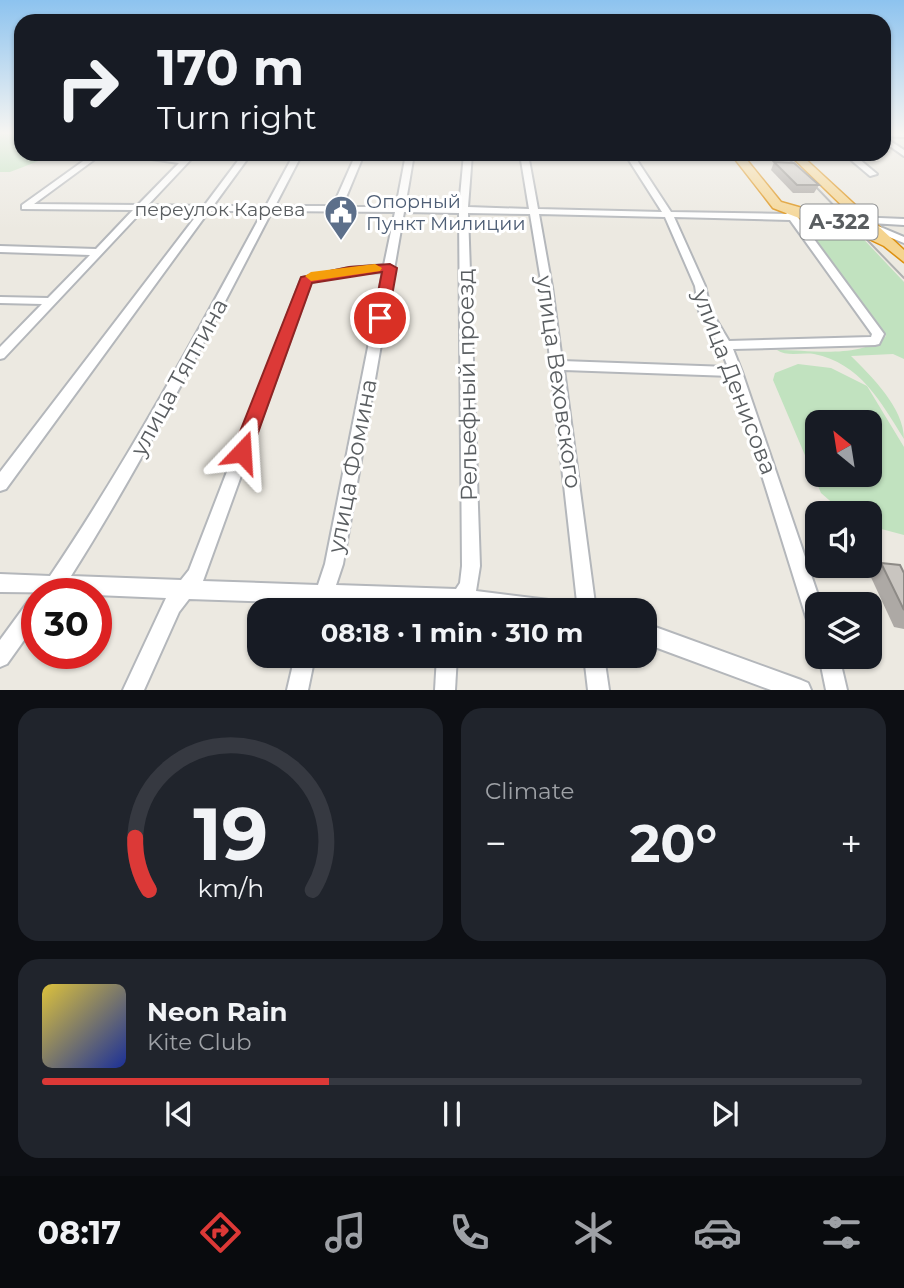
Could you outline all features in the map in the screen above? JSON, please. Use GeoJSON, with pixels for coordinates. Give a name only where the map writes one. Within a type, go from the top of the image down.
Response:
{"type":"FeatureCollection","features":[{"type":"Feature","properties":{"kind":"highway","name":"А-322"},"geometry":{"type":"LineString","coordinates":[[744,164],[770,198],[789,213],[855,227],[903,254]]}},
{"type":"Feature","properties":{"kind":"highway","name":"А-322"},"geometry":{"type":"LineString","coordinates":[[805,164],[887,243]]}},
{"type":"Feature","properties":{"kind":"street","name":"переулок Карева"},"geometry":{"type":"LineString","coordinates":[[83,164],[25,207],[139,210],[400,209],[669,216],[789,213]]}},
{"type":"Feature","properties":{"kind":"street"},"geometry":{"type":"LineString","coordinates":[[0,355],[183,164]]}},
{"type":"Feature","properties":{"kind":"street"},"geometry":{"type":"LineString","coordinates":[[0,484],[239,164]]}},
{"type":"Feature","properties":{"kind":"street","name":"улица Тяптина"},"geometry":{"type":"LineString","coordinates":[[58,578],[110,498],[272,209],[293,164]]}},
{"type":"Feature","properties":{"kind":"street"},"geometry":{"type":"LineString","coordinates":[[336,209],[356,164]]}},
{"type":"Feature","properties":{"kind":"street","name":"улица Фомина"},"geometry":{"type":"LineString","coordinates":[[323,598],[334,564],[408,164]]}},
{"type":"Feature","properties":{"kind":"street","name":"Рельефный проезд"},"geometry":{"type":"LineString","coordinates":[[462,598],[470,586],[471,566],[463,210],[467,164]]}},
{"type":"Feature","properties":{"kind":"street","name":"улица Веховского"},"geometry":{"type":"LineString","coordinates":[[526,164],[558,365],[585,598]]}},
{"type":"Feature","properties":{"kind":"street","name":"улица Денисова"},"geometry":{"type":"LineString","coordinates":[[636,164],[669,216],[699,286],[705,311],[725,345],[736,372],[808,592]]}},
{"type":"Feature","properties":{"kind":"street"},"geometry":{"type":"LineString","coordinates":[[861,164],[873,174]]}},
{"type":"Feature","properties":{"kind":"street"},"geometry":{"type":"LineString","coordinates":[[725,345],[875,341],[878,334],[789,213]]}},
{"type":"Feature","properties":{"kind":"street"},"geometry":{"type":"LineString","coordinates":[[820,218],[866,223],[904,222]]}},
{"type":"Feature","properties":{"kind":"street"},"geometry":{"type":"LineString","coordinates":[[866,223],[904,240]]}},
{"type":"Feature","properties":{"kind":"street"},"geometry":{"type":"LineString","coordinates":[[0,249],[96,252]]}},
{"type":"Feature","properties":{"kind":"street"},"geometry":{"type":"LineString","coordinates":[[133,690],[172,605],[196,576],[306,280],[349,271],[390,268]]}},
{"type":"Feature","properties":{"kind":"street"},"geometry":{"type":"LineString","coordinates":[[0,300],[50,301]]}},
{"type":"Feature","properties":{"kind":"street"},"geometry":{"type":"LineString","coordinates":[[558,365],[736,372]]}},
{"type":"Feature","properties":{"kind":"street"},"geometry":{"type":"LineString","coordinates":[[0,583],[21,585]]}},
{"type":"Feature","properties":{"kind":"street"},"geometry":{"type":"LineString","coordinates":[[112,590],[185,591],[264,598]]}},
{"type":"Feature","properties":{"kind":"street"},"geometry":{"type":"LineString","coordinates":[[0,657],[21,628]]}},
{"type":"Feature","properties":{"kind":"street"},"geometry":{"type":"LineString","coordinates":[[657,638],[801,690]]}},
{"type":"Feature","properties":{"kind":"street"},"geometry":{"type":"LineString","coordinates":[[297,690],[302,668]]}},
{"type":"Feature","properties":{"kind":"street"},"geometry":{"type":"LineString","coordinates":[[445,690],[446,668]]}},
{"type":"Feature","properties":{"kind":"street"},"geometry":{"type":"LineString","coordinates":[[596,668],[599,690]]}},
{"type":"Feature","properties":{"kind":"street"},"geometry":{"type":"LineString","coordinates":[[832,669],[837,690]]}},
{"type":"Feature","properties":{"kind":"green space"},"geometry":{"type":"Polygon","coordinates":[[[0,164],[30,164],[10,172],[0,172],[0,164]]]}},
{"type":"Feature","properties":{"kind":"green space"},"geometry":{"type":"Polygon","coordinates":[[[796,221],[829,223],[854,229],[904,282],[904,359],[893,354],[851,356],[877,383],[893,405],[903,427],[904,439],[878,398],[857,375],[830,359],[814,354],[790,354],[777,350],[849,351],[875,343],[886,336],[796,221]]]}},
{"type":"Feature","properties":{"kind":"green space"},"geometry":{"type":"Polygon","coordinates":[[[798,364],[831,368],[867,386],[882,410],[805,410],[805,455],[773,380],[775,373],[798,364]]]}},
{"type":"Feature","properties":{"kind":"green space"},"geometry":{"type":"Polygon","coordinates":[[[882,411],[904,447],[904,535],[882,529],[882,501],[830,501],[818,487],[882,487],[882,411]]]}},
{"type":"Feature","properties":{"kind":"building"},"geometry":{"type":"Polygon","coordinates":[[[776,164],[795,164],[819,185],[797,185],[776,164]]]}},
{"type":"Feature","properties":{"kind":"building"},"geometry":{"type":"Polygon","coordinates":[[[882,563],[900,565],[904,573],[904,610],[882,563]]]}},
{"type":"Feature","properties":{"kind":"tram line"},"geometry":{"type":"LineString","coordinates":[[794,164],[904,278]]}},
{"type":"Feature","properties":{"kind":"slow traffic"},"geometry":{"type":"LineString","coordinates":[[311,276],[375,268]]}},
{"type":"Feature","properties":{"kind":"place","name":"Опорный Пункт Милиции"},"geometry":{"type":"Point","coordinates":[341,242]}},
{"type":"Feature","properties":{"kind":"route"},"geometry":{"type":"LineString","coordinates":[[242,452],[306,280],[311,276],[390,268],[380,318]]}}]}
